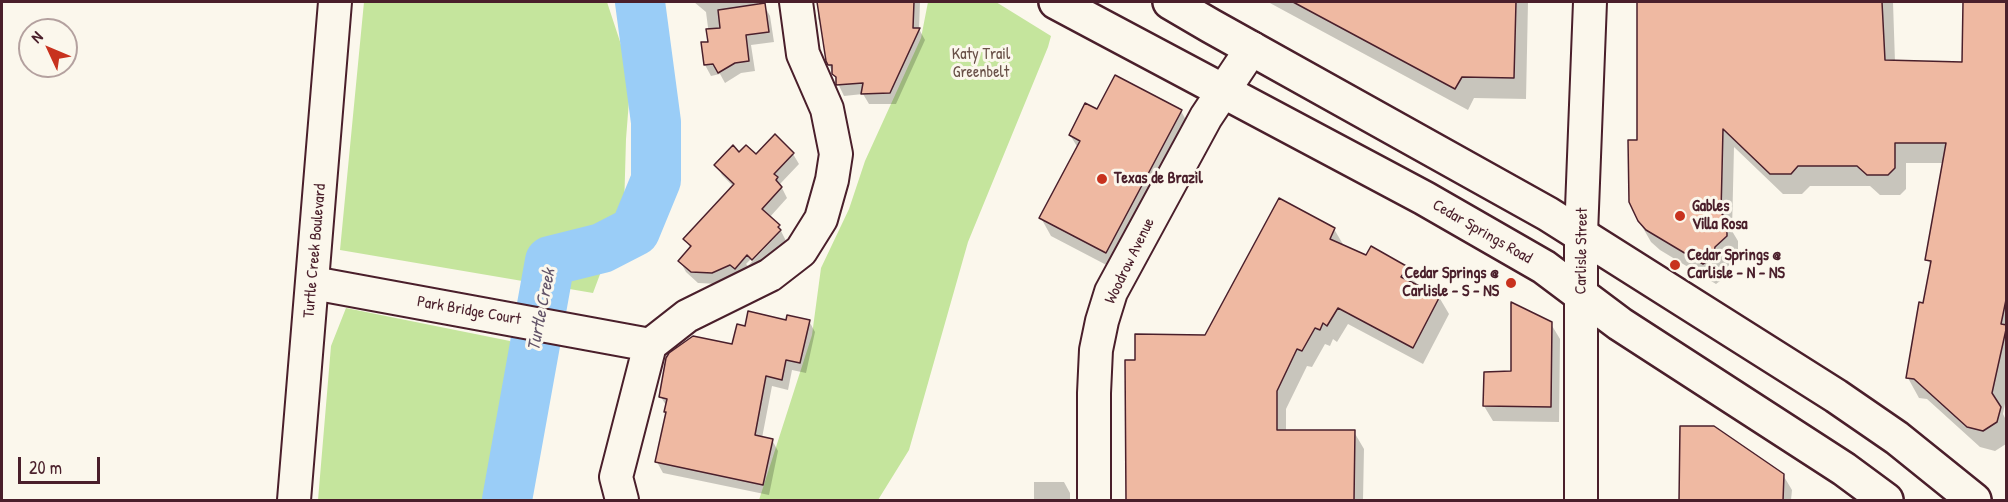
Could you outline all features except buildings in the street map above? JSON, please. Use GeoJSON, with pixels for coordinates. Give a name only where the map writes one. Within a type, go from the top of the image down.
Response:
{"type":"FeatureCollection","features":[{"type":"Feature","properties":{"kind":"main road","name":"Cedar Springs Road"},"geometry":{"type":"LineString","coordinates":[[1056,2],[1468,223],[1544,267],[1620,324],[1844,469],[1886,501]]}},
{"type":"Feature","properties":{"kind":"main road"},"geometry":{"type":"LineString","coordinates":[[1170,2],[1581,234],[1836,396],[1897,438],[1975,500]]}},
{"type":"Feature","properties":{"kind":"main road"},"geometry":{"type":"LineString","coordinates":[[1844,469],[1869,501]]}},
{"type":"Feature","properties":{"kind":"street","name":"Turtle Creek Boulevard"},"geometry":{"type":"LineString","coordinates":[[294,501],[335,2]]}},
{"type":"Feature","properties":{"kind":"street"},"geometry":{"type":"LineString","coordinates":[[622,501],[616,477],[650,345],[687,315],[770,275],[801,251],[821,219],[832,180],[836,154],[826,109],[803,54],[796,2]]}},
{"type":"Feature","properties":{"kind":"street","name":"Carlisle Street"},"geometry":{"type":"LineString","coordinates":[[1581,501],[1581,234],[1590,2]]}},
{"type":"Feature","properties":{"kind":"street","name":"Woodrow Avenue"},"geometry":{"type":"LineString","coordinates":[[1094,501],[1094,393],[1096,350],[1102,321],[1115,284],[1206,117],[1252,48]]}},
{"type":"Feature","properties":{"kind":"street","name":"Park Bridge Court"},"geometry":{"type":"LineString","coordinates":[[313,283],[650,345]]}},
{"type":"Feature","properties":{"kind":"green space"},"geometry":{"type":"Polygon","coordinates":[[[364,2],[607,2],[631,75],[624,210],[593,293],[340,250],[364,2]]]}},
{"type":"Feature","properties":{"kind":"green space","name":"Katy Trail Greenbelt"},"geometry":{"type":"Polygon","coordinates":[[[928,2],[996,2],[1051,36],[1048,47],[968,242],[909,450],[878,500],[759,500],[812,335],[821,268],[849,209],[865,161],[921,38],[928,2]]]}},
{"type":"Feature","properties":{"kind":"green space"},"geometry":{"type":"Polygon","coordinates":[[[346,308],[510,341],[510,397],[491,474],[490,500],[318,500],[331,346],[346,308]]]}},
{"type":"Feature","properties":{"kind":"waterway","name":"Turtle Creek"},"geometry":{"type":"LineString","coordinates":[[507,500],[550,261],[602,248],[635,231],[656,180],[656,122],[640,2]]}},
{"type":"Feature","properties":{"kind":"place","name":"Texas de Brazil"},"geometry":{"type":"Point","coordinates":[1102,179]}},
{"type":"Feature","properties":{"kind":"place","name":"Gables Villa Rosa"},"geometry":{"type":"Point","coordinates":[1680,216]}},
{"type":"Feature","properties":{"kind":"place","name":"Cedar Springs @ Carlisle - N - NS"},"geometry":{"type":"Point","coordinates":[1675,265]}},
{"type":"Feature","properties":{"kind":"place","name":"Cedar Springs @ Carlisle - S - NS"},"geometry":{"type":"Point","coordinates":[1511,283]}}]}
